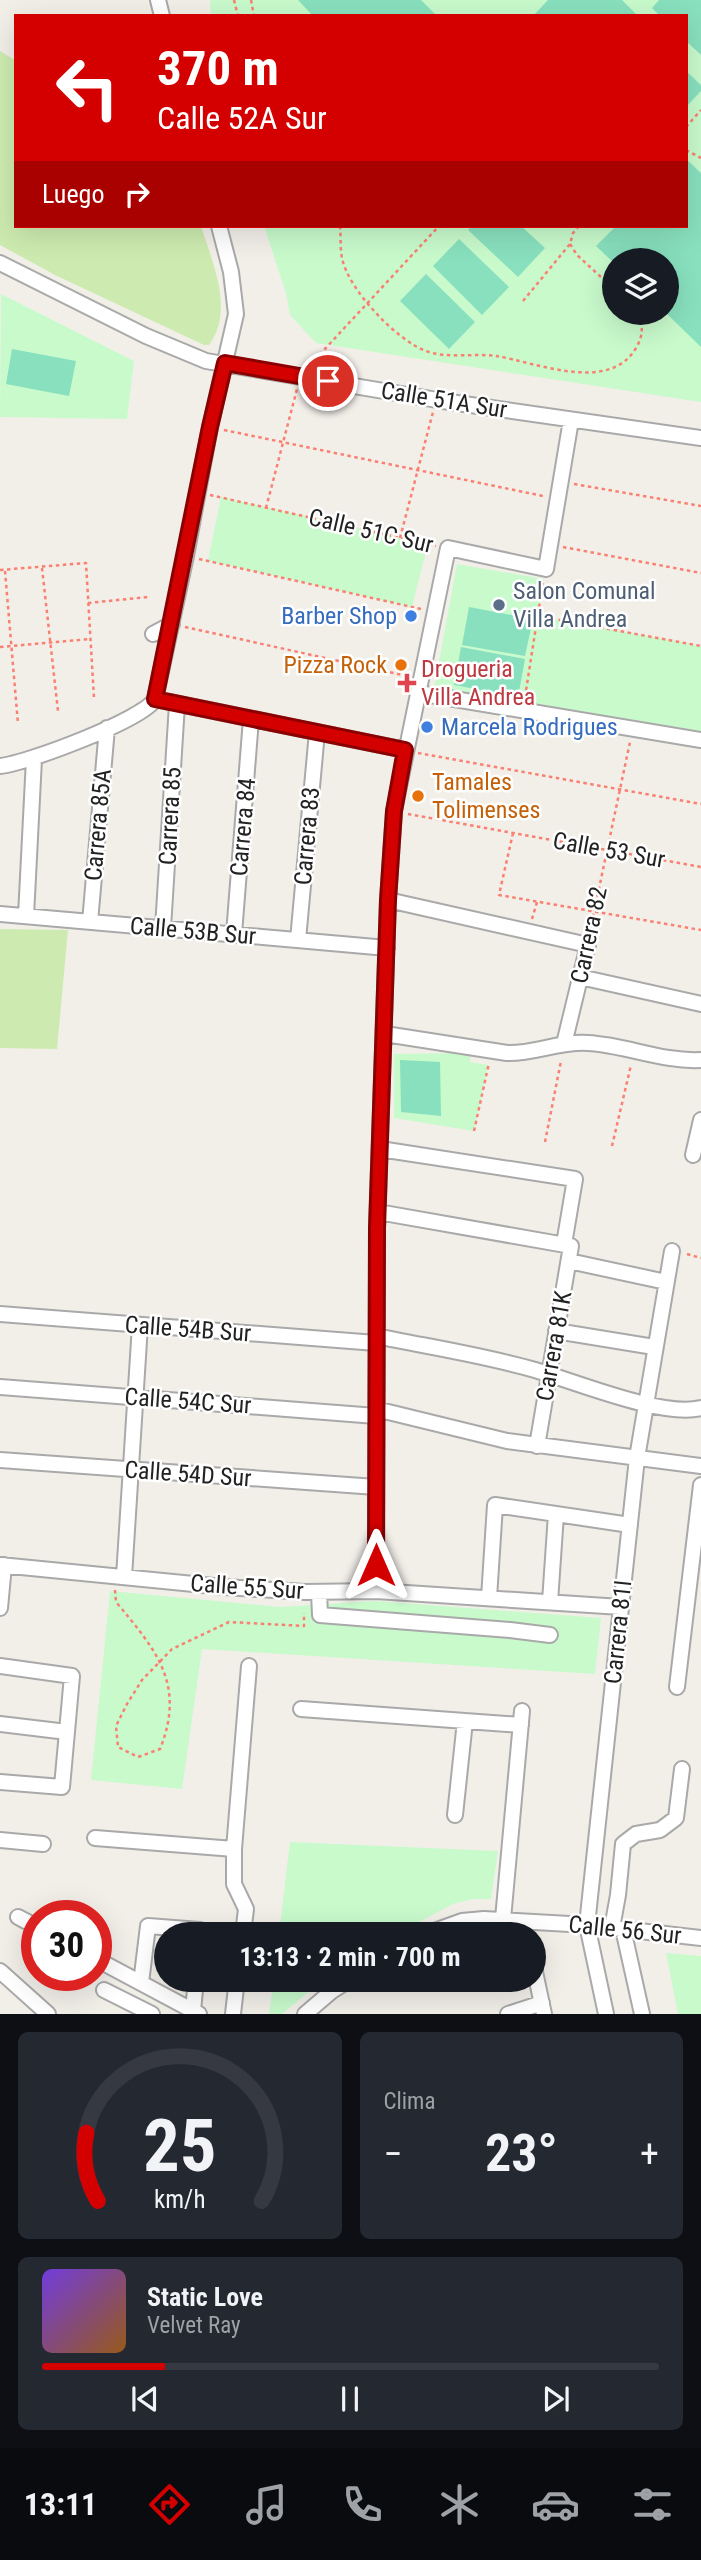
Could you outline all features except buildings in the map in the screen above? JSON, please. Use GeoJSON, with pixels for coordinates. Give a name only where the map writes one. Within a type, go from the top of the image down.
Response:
{"type":"FeatureCollection","features":[{"type":"Feature","properties":{"kind":"street"},"geometry":{"type":"LineString","coordinates":[[6,766],[34,759],[107,728],[147,709],[155,699],[210,427],[233,335],[236,298],[219,228]]}},
{"type":"Feature","properties":{"kind":"street","name":"Calle 51A Sur"},"geometry":{"type":"LineString","coordinates":[[0,263],[188,355],[436,400],[701,438]]}},
{"type":"Feature","properties":{"kind":"street"},"geometry":{"type":"LineString","coordinates":[[546,569],[571,420]]}},
{"type":"Feature","properties":{"kind":"street"},"geometry":{"type":"LineString","coordinates":[[376,1591],[378,1212],[388,900],[394,811],[447,548]]}},
{"type":"Feature","properties":{"kind":"street","name":"Calle 51C Sur"},"geometry":{"type":"LineString","coordinates":[[447,548],[546,569]]}},
{"type":"Feature","properties":{"kind":"street"},"geometry":{"type":"LineString","coordinates":[[153,634],[172,624]]}},
{"type":"Feature","properties":{"kind":"street"},"geometry":{"type":"LineString","coordinates":[[419,686],[523,709],[701,740]]}},
{"type":"Feature","properties":{"kind":"street"},"geometry":{"type":"LineString","coordinates":[[155,699],[405,750]]}},
{"type":"Feature","properties":{"kind":"street","name":"Carrera 85"},"geometry":{"type":"LineString","coordinates":[[163,928],[177,704]]}},
{"type":"Feature","properties":{"kind":"street","name":"Carrera 84"},"geometry":{"type":"LineString","coordinates":[[234,934],[251,719]]}},
{"type":"Feature","properties":{"kind":"street","name":"Carrera 85A"},"geometry":{"type":"LineString","coordinates":[[89,922],[107,728]]}},
{"type":"Feature","properties":{"kind":"street","name":"Carrera 83"},"geometry":{"type":"LineString","coordinates":[[298,940],[317,732]]}},
{"type":"Feature","properties":{"kind":"street"},"geometry":{"type":"LineString","coordinates":[[26,916],[34,759]]}},
{"type":"Feature","properties":{"kind":"street"},"geometry":{"type":"LineString","coordinates":[[388,900],[588,945]]}},
{"type":"Feature","properties":{"kind":"street","name":"Calle 53B Sur"},"geometry":{"type":"LineString","coordinates":[[0,914],[387,948]]}},
{"type":"Feature","properties":{"kind":"street","name":"Carrera 82"},"geometry":{"type":"LineString","coordinates":[[565,1044],[588,945]]}},
{"type":"Feature","properties":{"kind":"street"},"geometry":{"type":"LineString","coordinates":[[580,977],[701,1004]]}},
{"type":"Feature","properties":{"kind":"street"},"geometry":{"type":"LineString","coordinates":[[385,1034],[491,1051],[518,1053],[565,1044],[596,1044],[664,1058],[701,1060]]}},
{"type":"Feature","properties":{"kind":"street"},"geometry":{"type":"LineString","coordinates":[[693,1155],[701,1120]]}},
{"type":"Feature","properties":{"kind":"street","name":"Carrera 81K"},"geometry":{"type":"LineString","coordinates":[[380,1149],[575,1179],[568,1245],[569,1261],[537,1446]]}},
{"type":"Feature","properties":{"kind":"street"},"geometry":{"type":"LineString","coordinates":[[378,1212],[568,1245]]}},
{"type":"Feature","properties":{"kind":"street","name":"Carrera 81I"},"geometry":{"type":"LineString","coordinates":[[606,2014],[587,1925],[637,1458],[644,1403],[672,1251]]}},
{"type":"Feature","properties":{"kind":"street"},"geometry":{"type":"LineString","coordinates":[[569,1261],[666,1282]]}},
{"type":"Feature","properties":{"kind":"street","name":"Calle 54B Sur"},"geometry":{"type":"LineString","coordinates":[[0,1314],[376,1339],[549,1375],[644,1403],[686,1411],[701,1408]]}},
{"type":"Feature","properties":{"kind":"street"},"geometry":{"type":"LineString","coordinates":[[119,1576],[140,1325]]}},
{"type":"Feature","properties":{"kind":"street"},"geometry":{"type":"LineString","coordinates":[[556,1331],[654,1347]]}},
{"type":"Feature","properties":{"kind":"street","name":"Calle 54C Sur"},"geometry":{"type":"LineString","coordinates":[[0,1387],[376,1412],[537,1446],[701,1466]]}},
{"type":"Feature","properties":{"kind":"street","name":"Calle 54D Sur"},"geometry":{"type":"LineString","coordinates":[[0,1460],[376,1487]]}},
{"type":"Feature","properties":{"kind":"street"},"geometry":{"type":"LineString","coordinates":[[677,1687],[701,1485]]}},
{"type":"Feature","properties":{"kind":"street"},"geometry":{"type":"LineString","coordinates":[[489,1598],[495,1505],[630,1525]]}},
{"type":"Feature","properties":{"kind":"street"},"geometry":{"type":"LineString","coordinates":[[550,1602],[556,1514]]}},
{"type":"Feature","properties":{"kind":"street"},"geometry":{"type":"LineString","coordinates":[[0,1608],[2,1565]]}},
{"type":"Feature","properties":{"kind":"street","name":"Calle 55 Sur"},"geometry":{"type":"LineString","coordinates":[[2,1565],[224,1587],[312,1592],[376,1591],[621,1607]]}},
{"type":"Feature","properties":{"kind":"street"},"geometry":{"type":"LineString","coordinates":[[312,1592],[320,1615],[550,1635]]}},
{"type":"Feature","properties":{"kind":"street"},"geometry":{"type":"LineString","coordinates":[[0,1666],[72,1676],[62,1787],[0,1782]]}},
{"type":"Feature","properties":{"kind":"street"},"geometry":{"type":"LineString","coordinates":[[244,1922],[246,1909],[234,1884],[234,1849],[249,1666]]}},
{"type":"Feature","properties":{"kind":"street"},"geometry":{"type":"LineString","coordinates":[[301,1709],[465,1721],[522,1718],[503,1919]]}},
{"type":"Feature","properties":{"kind":"street"},"geometry":{"type":"LineString","coordinates":[[456,1815],[465,1721]]}},
{"type":"Feature","properties":{"kind":"street"},"geometry":{"type":"LineString","coordinates":[[0,1724],[67,1732]]}},
{"type":"Feature","properties":{"kind":"street"},"geometry":{"type":"LineString","coordinates":[[642,2014],[617,1928],[623,1844],[636,1834],[660,1830],[676,1818],[682,1769]]}},
{"type":"Feature","properties":{"kind":"street"},"geometry":{"type":"LineString","coordinates":[[95,1838],[234,1849]]}},
{"type":"Feature","properties":{"kind":"street"},"geometry":{"type":"LineString","coordinates":[[0,1840],[43,1844]]}},
{"type":"Feature","properties":{"kind":"street","name":"Calle 56 Sur"},"geometry":{"type":"LineString","coordinates":[[457,1922],[503,1919],[511,1922]]}},
{"type":"Feature","properties":{"kind":"street","name":"Calle 56 Sur"},"geometry":{"type":"LineString","coordinates":[[546,1926],[587,1925],[701,1938]]}},
{"type":"Feature","properties":{"kind":"street"},"geometry":{"type":"LineString","coordinates":[[141,1983],[148,1926],[154,1927]]}},
{"type":"Feature","properties":{"kind":"street"},"geometry":{"type":"LineString","coordinates":[[112,1968],[196,2012],[195,1992]]}},
{"type":"Feature","properties":{"kind":"street"},"geometry":{"type":"LineString","coordinates":[[0,1971],[48,2014]]}},
{"type":"Feature","properties":{"kind":"street"},"geometry":{"type":"LineString","coordinates":[[106,1991],[152,2014]]}},
{"type":"Feature","properties":{"kind":"street"},"geometry":{"type":"LineString","coordinates":[[233,2014],[236,1992]]}},
{"type":"Feature","properties":{"kind":"street"},"geometry":{"type":"LineString","coordinates":[[305,2014],[331,1992]]}},
{"type":"Feature","properties":{"kind":"street"},"geometry":{"type":"LineString","coordinates":[[508,2014],[543,2009]]}},
{"type":"Feature","properties":{"kind":"path"},"geometry":{"type":"LineString","coordinates":[[688,125],[701,110]]}},
{"type":"Feature","properties":{"kind":"path"},"geometry":{"type":"LineString","coordinates":[[340,228],[342,258],[352,285],[408,342],[428,352],[493,356],[537,367],[593,373],[620,365],[634,352],[642,338],[642,325]]}},
{"type":"Feature","properties":{"kind":"path"},"geometry":{"type":"LineString","coordinates":[[266,508],[301,377],[437,228]]}},
{"type":"Feature","properties":{"kind":"path"},"geometry":{"type":"LineString","coordinates":[[523,300],[570,244],[577,228]]}},
{"type":"Feature","properties":{"kind":"path"},"geometry":{"type":"LineString","coordinates":[[570,244],[602,278]]}},
{"type":"Feature","properties":{"kind":"path"},"geometry":{"type":"LineString","coordinates":[[401,538],[436,400]]}},
{"type":"Feature","properties":{"kind":"path"},"geometry":{"type":"LineString","coordinates":[[210,427],[558,499]]}},
{"type":"Feature","properties":{"kind":"path"},"geometry":{"type":"LineString","coordinates":[[561,482],[701,506]]}},
{"type":"Feature","properties":{"kind":"path","name":"Calle 51C Sur"},"geometry":{"type":"LineString","coordinates":[[197,492],[447,548]]}},
{"type":"Feature","properties":{"kind":"path"},"geometry":{"type":"LineString","coordinates":[[550,545],[701,573]]}},
{"type":"Feature","properties":{"kind":"path"},"geometry":{"type":"LineString","coordinates":[[186,556],[435,612]]}},
{"type":"Feature","properties":{"kind":"path"},"geometry":{"type":"LineString","coordinates":[[18,724],[2,570],[86,564],[94,698]]}},
{"type":"Feature","properties":{"kind":"path"},"geometry":{"type":"LineString","coordinates":[[42,567],[58,711]]}},
{"type":"Feature","properties":{"kind":"path"},"geometry":{"type":"LineString","coordinates":[[523,709],[546,569]]}},
{"type":"Feature","properties":{"kind":"path"},"geometry":{"type":"LineString","coordinates":[[88,603],[148,597]]}},
{"type":"Feature","properties":{"kind":"path"},"geometry":{"type":"LineString","coordinates":[[538,616],[701,646]]}},
{"type":"Feature","properties":{"kind":"path"},"geometry":{"type":"LineString","coordinates":[[172,624],[419,686]]}},
{"type":"Feature","properties":{"kind":"path"},"geometry":{"type":"LineString","coordinates":[[0,647],[90,639]]}},
{"type":"Feature","properties":{"kind":"path","name":"Carrera 82"},"geometry":{"type":"LineString","coordinates":[[588,945],[632,728]]}},
{"type":"Feature","properties":{"kind":"path"},"geometry":{"type":"LineString","coordinates":[[405,750],[701,804]]}},
{"type":"Feature","properties":{"kind":"path","name":"Calle 53 Sur"},"geometry":{"type":"LineString","coordinates":[[394,811],[701,867]]}},
{"type":"Feature","properties":{"kind":"path"},"geometry":{"type":"LineString","coordinates":[[513,833],[499,895],[701,930]]}},
{"type":"Feature","properties":{"kind":"path"},"geometry":{"type":"LineString","coordinates":[[545,1142],[565,1044]]}},
{"type":"Feature","properties":{"kind":"path"},"geometry":{"type":"LineString","coordinates":[[474,1131],[491,1051]]}},
{"type":"Feature","properties":{"kind":"path"},"geometry":{"type":"LineString","coordinates":[[612,1146],[634,1051]]}},
{"type":"Feature","properties":{"kind":"path"},"geometry":{"type":"LineString","coordinates":[[119,1576],[116,1602],[160,1661],[171,1696],[167,1730],[160,1749],[138,1757],[118,1747],[116,1726],[142,1680],[160,1661],[172,1649],[229,1622],[304,1626],[312,1592]]}},
{"type":"Feature","properties":{"kind":"green space"},"geometry":{"type":"Polygon","coordinates":[[[210,0],[701,0],[701,402],[316,343],[290,315],[286,293],[265,228],[688,228],[688,14],[211,14],[210,0]]]}},
{"type":"Feature","properties":{"kind":"green space"},"geometry":{"type":"Polygon","coordinates":[[[298,0],[421,0],[435,14],[311,14],[298,0]]]}},
{"type":"Feature","properties":{"kind":"green space"},"geometry":{"type":"Polygon","coordinates":[[[548,0],[622,0],[636,14],[535,14],[548,0]]]}},
{"type":"Feature","properties":{"kind":"green space"},"geometry":{"type":"Polygon","coordinates":[[[659,0],[701,0],[701,55],[688,43],[688,14],[658,14],[652,8],[659,0]]]}},
{"type":"Feature","properties":{"kind":"green space"},"geometry":{"type":"Polygon","coordinates":[[[0,51],[14,59],[14,228],[202,228],[219,286],[221,301],[217,331],[209,345],[204,345],[55,275],[0,245],[0,51]]]}},
{"type":"Feature","properties":{"kind":"green space"},"geometry":{"type":"Polygon","coordinates":[[[688,73],[701,85],[701,91],[688,105],[688,73]]]}},
{"type":"Feature","properties":{"kind":"green space"},"geometry":{"type":"Polygon","coordinates":[[[688,161],[701,173],[701,347],[678,325],[679,248],[602,248],[602,252],[596,246],[614,228],[688,228],[688,161]]]}},
{"type":"Feature","properties":{"kind":"green space"},"geometry":{"type":"Polygon","coordinates":[[[523,228],[545,248],[518,277],[468,230],[523,228]]]}},
{"type":"Feature","properties":{"kind":"green space"},"geometry":{"type":"Polygon","coordinates":[[[459,239],[509,287],[482,315],[433,266],[459,239]]]}},
{"type":"Feature","properties":{"kind":"green space"},"geometry":{"type":"Polygon","coordinates":[[[426,274],[475,322],[449,349],[400,301],[426,274]]]}},
{"type":"Feature","properties":{"kind":"green space"},"geometry":{"type":"Polygon","coordinates":[[[1,294],[134,361],[127,419],[0,417],[1,294]]]}},
{"type":"Feature","properties":{"kind":"green space"},"geometry":{"type":"Polygon","coordinates":[[[12,349],[76,361],[69,396],[6,384],[12,349]]]}},
{"type":"Feature","properties":{"kind":"green space"},"geometry":{"type":"Polygon","coordinates":[[[221,497],[428,544],[412,607],[208,561],[221,497]]]}},
{"type":"Feature","properties":{"kind":"green space"},"geometry":{"type":"Polygon","coordinates":[[[457,564],[544,579],[538,616],[701,646],[701,736],[434,689],[457,564]]]}},
{"type":"Feature","properties":{"kind":"green space"},"geometry":{"type":"Polygon","coordinates":[[[469,607],[533,619],[525,656],[462,645],[469,607]]]}},
{"type":"Feature","properties":{"kind":"green space"},"geometry":{"type":"Polygon","coordinates":[[[461,647],[525,659],[518,697],[454,685],[461,647]]]}},
{"type":"Feature","properties":{"kind":"green space"},"geometry":{"type":"Polygon","coordinates":[[[0,929],[68,930],[57,1049],[0,1048],[0,929]]]}},
{"type":"Feature","properties":{"kind":"green space"},"geometry":{"type":"Polygon","coordinates":[[[470,1053],[470,1062],[488,1065],[474,1131],[394,1118],[394,1054],[470,1053]]]}},
{"type":"Feature","properties":{"kind":"green space"},"geometry":{"type":"Polygon","coordinates":[[[400,1060],[440,1062],[441,1116],[401,1112],[400,1060]]]}},
{"type":"Feature","properties":{"kind":"green space"},"geometry":{"type":"Polygon","coordinates":[[[110,1591],[280,1607],[375,1601],[601,1618],[595,1674],[202,1649],[182,1789],[91,1780],[110,1591]]]}},
{"type":"Feature","properties":{"kind":"green space"},"geometry":{"type":"Polygon","coordinates":[[[290,1842],[498,1851],[491,1899],[473,1899],[453,1904],[419,1922],[280,1922],[290,1842]]]}},
{"type":"Feature","properties":{"kind":"green space"},"geometry":{"type":"Polygon","coordinates":[[[666,1953],[701,1956],[701,2014],[678,2014],[666,1953]]]}},
{"type":"Feature","properties":{"kind":"green space"},"geometry":{"type":"Polygon","coordinates":[[[272,1992],[308,1992],[282,2014],[269,2014],[272,1992]]]}},
{"type":"Feature","properties":{"kind":"place","name":"Salon Comunal Villa Andrea"},"geometry":{"type":"Point","coordinates":[499,605]}},
{"type":"Feature","properties":{"kind":"place","name":"Barber Shop"},"geometry":{"type":"Point","coordinates":[411,616]}},
{"type":"Feature","properties":{"kind":"place","name":"Pizza Rock"},"geometry":{"type":"Point","coordinates":[401,665]}},
{"type":"Feature","properties":{"kind":"place","name":"Drogueria Villa Andrea"},"geometry":{"type":"Point","coordinates":[407,683]}},
{"type":"Feature","properties":{"kind":"place","name":"Marcela Rodrigues"},"geometry":{"type":"Point","coordinates":[427,727]}},
{"type":"Feature","properties":{"kind":"place","name":"Tamales Tolimenses"},"geometry":{"type":"Point","coordinates":[418,796]}},
{"type":"Feature","properties":{"kind":"route"},"geometry":{"type":"LineString","coordinates":[[328,381],[225,363],[155,699],[405,750],[394,811],[388,900],[377,1228],[376,1565]]}}]}
